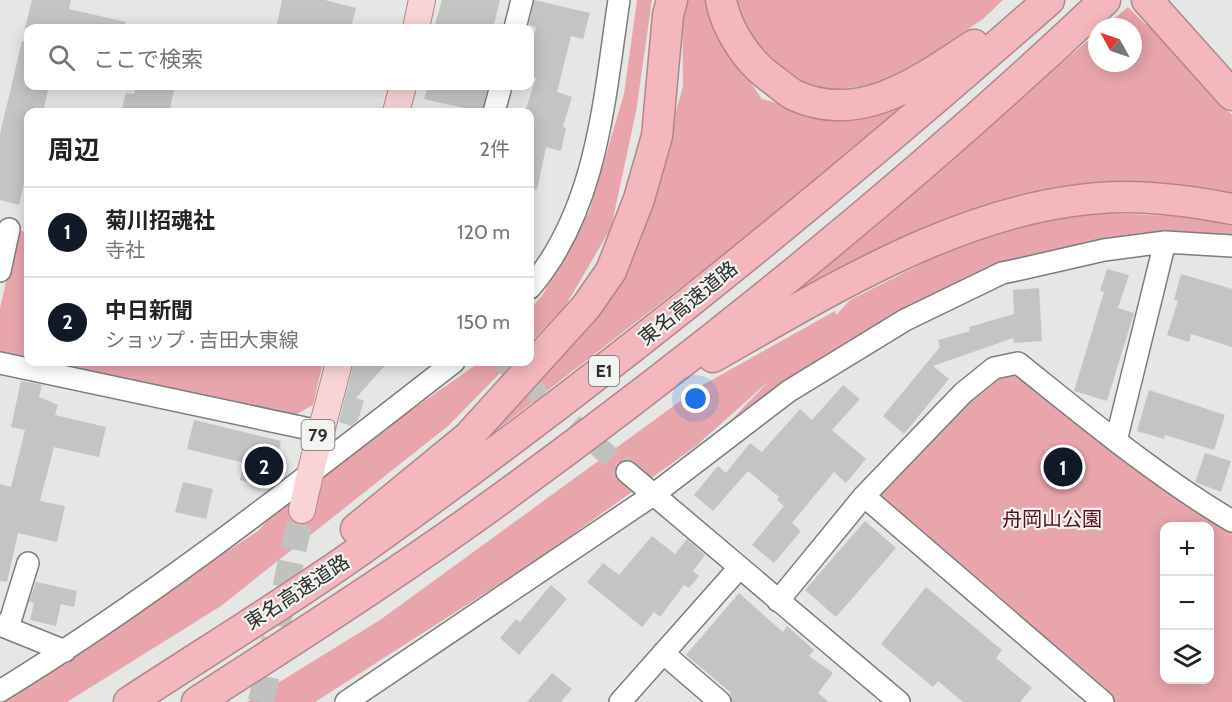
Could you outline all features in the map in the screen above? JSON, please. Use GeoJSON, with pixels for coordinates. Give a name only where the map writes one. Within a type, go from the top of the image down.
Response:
{"type":"FeatureCollection","features":[{"type":"Feature","properties":{"kind":"highway"},"geometry":{"type":"LineString","coordinates":[[534,364],[586,307],[611,272],[647,173],[657,136],[668,15],[672,0]]}},
{"type":"Feature","properties":{"kind":"highway"},"geometry":{"type":"LineString","coordinates":[[721,0],[723,12],[734,34],[757,67],[794,94],[833,106],[873,102],[913,85],[1044,0]]}},
{"type":"Feature","properties":{"kind":"highway","name":"東名高速道路"},"geometry":{"type":"LineString","coordinates":[[127,702],[370,544],[604,371],[917,116],[1049,0]]}},
{"type":"Feature","properties":{"kind":"highway"},"geometry":{"type":"LineString","coordinates":[[1147,0],[1232,95]]}},
{"type":"Feature","properties":{"kind":"highway"},"geometry":{"type":"LineString","coordinates":[[1174,0],[1232,65]]}},
{"type":"Feature","properties":{"kind":"highway","name":"東名高速道路"},"geometry":{"type":"LineString","coordinates":[[197,702],[341,609],[455,531],[622,409],[772,291],[995,100],[1097,8]]}},
{"type":"Feature","properties":{"kind":"highway"},"geometry":{"type":"LineString","coordinates":[[622,409],[852,278],[939,239],[997,218],[1056,205],[1122,197],[1183,200],[1232,209]]}},
{"type":"Feature","properties":{"kind":"highway"},"geometry":{"type":"LineString","coordinates":[[127,702],[379,512],[468,437],[532,366]]}},
{"type":"Feature","properties":{"kind":"main road"},"geometry":{"type":"LineString","coordinates":[[417,24],[422,0]]}},
{"type":"Feature","properties":{"kind":"main road"},"geometry":{"type":"LineString","coordinates":[[397,108],[402,90]]}},
{"type":"Feature","properties":{"kind":"main road","name":"79"},"geometry":{"type":"LineString","coordinates":[[302,510],[319,431],[326,415],[338,366]]}},
{"type":"Feature","properties":{"kind":"street"},"geometry":{"type":"LineString","coordinates":[[516,24],[522,0]]}},
{"type":"Feature","properties":{"kind":"street"},"geometry":{"type":"LineString","coordinates":[[534,282],[566,232],[589,179],[619,0]]}},
{"type":"Feature","properties":{"kind":"street"},"geometry":{"type":"LineString","coordinates":[[495,108],[500,90]]}},
{"type":"Feature","properties":{"kind":"street"},"geometry":{"type":"LineString","coordinates":[[0,271],[9,229]]}},
{"type":"Feature","properties":{"kind":"street"},"geometry":{"type":"LineString","coordinates":[[346,702],[653,495],[789,391],[905,320],[1002,273],[1104,250],[1165,242],[1232,246]]}},
{"type":"Feature","properties":{"kind":"street"},"geometry":{"type":"LineString","coordinates":[[1116,441],[1165,242]]}},
{"type":"Feature","properties":{"kind":"street"},"geometry":{"type":"LineString","coordinates":[[0,363],[319,431]]}},
{"type":"Feature","properties":{"kind":"street"},"geometry":{"type":"LineString","coordinates":[[778,601],[864,496],[963,393],[994,368],[1018,363],[1116,441],[1200,502],[1230,513]]}},
{"type":"Feature","properties":{"kind":"street"},"geometry":{"type":"LineString","coordinates":[[0,691],[65,651],[309,474],[449,366]]}},
{"type":"Feature","properties":{"kind":"street"},"geometry":{"type":"LineString","coordinates":[[627,472],[899,702]]}},
{"type":"Feature","properties":{"kind":"street"},"geometry":{"type":"LineString","coordinates":[[864,496],[1103,702]]}},
{"type":"Feature","properties":{"kind":"street"},"geometry":{"type":"LineString","coordinates":[[28,563],[4,627],[65,651]]}},
{"type":"Feature","properties":{"kind":"street"},"geometry":{"type":"LineString","coordinates":[[620,702],[739,568]]}},
{"type":"Feature","properties":{"kind":"street"},"geometry":{"type":"LineString","coordinates":[[663,653],[720,702]]}},
{"type":"Feature","properties":{"kind":"green space"},"geometry":{"type":"Polygon","coordinates":[[[637,0],[652,0],[636,112],[611,228],[566,305],[534,339],[534,305],[542,296],[589,212],[624,94],[637,0]]]}},
{"type":"Feature","properties":{"kind":"green space"},"geometry":{"type":"Polygon","coordinates":[[[682,0],[706,0],[705,4],[725,46],[762,99],[826,117],[898,108],[942,85],[467,453],[578,339],[640,242],[683,86],[682,0]]]}},
{"type":"Feature","properties":{"kind":"green space"},"geometry":{"type":"Polygon","coordinates":[[[736,0],[1003,0],[983,19],[890,82],[833,90],[779,76],[748,39],[736,0]]]}},
{"type":"Feature","properties":{"kind":"green space"},"geometry":{"type":"Polygon","coordinates":[[[1128,7],[1139,18],[1115,18],[1128,7]]]}},
{"type":"Feature","properties":{"kind":"green space"},"geometry":{"type":"Polygon","coordinates":[[[1142,21],[1154,26],[1180,61],[1232,115],[1232,201],[1074,192],[778,301],[1088,41],[1088,72],[1142,72],[1142,21]]]}},
{"type":"Feature","properties":{"kind":"green space"},"geometry":{"type":"Polygon","coordinates":[[[1087,212],[1194,217],[1232,226],[1232,245],[1097,249],[958,294],[704,448],[769,381],[696,446],[537,560],[315,702],[247,702],[380,620],[701,386],[835,311],[836,315],[850,300],[983,233],[1087,212]]]}},
{"type":"Feature","properties":{"kind":"green space"},"geometry":{"type":"Polygon","coordinates":[[[18,230],[24,232],[24,356],[0,351],[0,308],[18,230]]]}},
{"type":"Feature","properties":{"kind":"green space","name":"舟岡山公園"},"geometry":{"type":"Polygon","coordinates":[[[1018,363],[1232,518],[1232,702],[1113,702],[864,496],[963,393],[1018,363]]]}},
{"type":"Feature","properties":{"kind":"green space"},"geometry":{"type":"Polygon","coordinates":[[[67,366],[322,366],[313,405],[295,415],[67,366]]]}},
{"type":"Feature","properties":{"kind":"green space"},"geometry":{"type":"Polygon","coordinates":[[[474,366],[507,366],[448,426],[221,606],[67,702],[0,702],[0,699],[258,531],[309,474],[390,425],[474,366]]]}},
{"type":"Feature","properties":{"kind":"building"},"geometry":{"type":"Polygon","coordinates":[[[32,0],[71,0],[69,9],[126,22],[126,24],[26,24],[32,0]]]}},
{"type":"Feature","properties":{"kind":"building"},"geometry":{"type":"Polygon","coordinates":[[[282,0],[325,0],[356,8],[352,24],[277,24],[282,0]]]}},
{"type":"Feature","properties":{"kind":"building"},"geometry":{"type":"Polygon","coordinates":[[[442,0],[500,0],[494,24],[435,24],[442,0]]]}},
{"type":"Feature","properties":{"kind":"building"},"geometry":{"type":"Polygon","coordinates":[[[534,0],[590,13],[583,39],[571,36],[557,92],[572,97],[563,127],[566,128],[561,151],[546,147],[537,190],[534,190],[534,108],[526,108],[536,78],[534,77],[534,35],[536,27],[534,24],[529,24],[534,0]]]}},
{"type":"Feature","properties":{"kind":"building"},"geometry":{"type":"Polygon","coordinates":[[[22,41],[24,41],[24,90],[48,90],[44,108],[24,108],[24,183],[19,205],[0,200],[0,134],[22,41]]]}},
{"type":"Feature","properties":{"kind":"building"},"geometry":{"type":"Polygon","coordinates":[[[135,90],[174,90],[170,108],[122,108],[126,93],[134,94],[135,90]]]}},
{"type":"Feature","properties":{"kind":"building"},"geometry":{"type":"Polygon","coordinates":[[[427,90],[487,90],[483,108],[464,108],[424,99],[427,90]]]}},
{"type":"Feature","properties":{"kind":"building"},"geometry":{"type":"Polygon","coordinates":[[[1107,269],[1129,275],[1118,308],[1134,313],[1107,401],[1074,391],[1104,292],[1100,291],[1107,269]]]}},
{"type":"Feature","properties":{"kind":"building"},"geometry":{"type":"Polygon","coordinates":[[[1181,274],[1232,289],[1232,347],[1191,334],[1189,342],[1167,335],[1178,301],[1174,300],[1181,274]]]}},
{"type":"Feature","properties":{"kind":"building"},"geometry":{"type":"Polygon","coordinates":[[[1039,288],[1042,341],[1014,343],[1013,338],[933,366],[949,379],[904,434],[883,416],[940,347],[938,340],[970,331],[969,327],[1014,314],[1013,290],[1039,288]]]}},
{"type":"Feature","properties":{"kind":"building"},"geometry":{"type":"Polygon","coordinates":[[[353,366],[384,366],[356,398],[364,401],[358,420],[351,426],[339,422],[353,366]]]}},
{"type":"Feature","properties":{"kind":"building"},"geometry":{"type":"Polygon","coordinates":[[[21,381],[42,385],[39,397],[58,405],[55,415],[106,427],[99,457],[54,447],[40,501],[65,506],[57,542],[18,533],[7,582],[0,581],[0,484],[11,487],[25,430],[11,427],[21,381]]]}},
{"type":"Feature","properties":{"kind":"building"},"geometry":{"type":"Polygon","coordinates":[[[843,385],[860,399],[832,430],[866,459],[846,483],[834,472],[792,523],[801,531],[774,563],[752,545],[784,506],[777,500],[779,497],[748,471],[713,511],[694,495],[718,466],[726,473],[750,443],[762,452],[800,409],[812,420],[843,385]]]}},
{"type":"Feature","properties":{"kind":"building"},"geometry":{"type":"Polygon","coordinates":[[[1149,390],[1225,415],[1214,450],[1165,435],[1164,439],[1137,431],[1149,390]]]}},
{"type":"Feature","properties":{"kind":"building"},"geometry":{"type":"Polygon","coordinates":[[[194,420],[281,441],[271,487],[240,480],[244,463],[187,449],[194,420]]]}},
{"type":"Feature","properties":{"kind":"building"},"geometry":{"type":"Polygon","coordinates":[[[1205,453],[1231,461],[1221,492],[1195,482],[1205,453]]]}},
{"type":"Feature","properties":{"kind":"building"},"geometry":{"type":"Polygon","coordinates":[[[183,482],[213,489],[206,519],[175,512],[183,482]]]}},
{"type":"Feature","properties":{"kind":"building"},"geometry":{"type":"Polygon","coordinates":[[[865,521],[896,548],[836,617],[805,590],[865,521]]]}},
{"type":"Feature","properties":{"kind":"building"},"geometry":{"type":"Polygon","coordinates":[[[652,536],[675,554],[687,539],[705,555],[693,571],[699,576],[689,588],[684,585],[660,617],[654,612],[642,627],[587,582],[603,563],[619,575],[652,536]]]}},
{"type":"Feature","properties":{"kind":"building"},"geometry":{"type":"Polygon","coordinates":[[[36,582],[77,591],[74,607],[61,604],[56,626],[30,620],[34,603],[29,602],[36,582]]]}},
{"type":"Feature","properties":{"kind":"building"},"geometry":{"type":"Polygon","coordinates":[[[551,585],[567,599],[519,655],[500,638],[516,619],[520,622],[551,585]]]}},
{"type":"Feature","properties":{"kind":"building"},"geometry":{"type":"Polygon","coordinates":[[[926,587],[1002,650],[996,658],[1032,688],[1020,702],[963,702],[938,681],[933,687],[881,644],[926,587]]]}},
{"type":"Feature","properties":{"kind":"building"},"geometry":{"type":"Polygon","coordinates":[[[739,593],[783,632],[787,626],[814,650],[809,656],[833,673],[818,693],[829,702],[732,702],[730,692],[686,655],[739,593]]]}},
{"type":"Feature","properties":{"kind":"building"},"geometry":{"type":"Polygon","coordinates":[[[552,673],[572,689],[561,702],[527,702],[552,673]]]}},
{"type":"Feature","properties":{"kind":"tunnel"},"geometry":{"type":"LineString","coordinates":[[508,366],[627,472]]}},
{"type":"Feature","properties":{"kind":"tunnel"},"geometry":{"type":"LineString","coordinates":[[261,702],[302,510]]}},
{"type":"Feature","properties":{"kind":"place","name":"中日新聞"},"geometry":{"type":"Point","coordinates":[264,466]}},
{"type":"Feature","properties":{"kind":"place","name":"菊川招魂社"},"geometry":{"type":"Point","coordinates":[1063,467]}}]}
